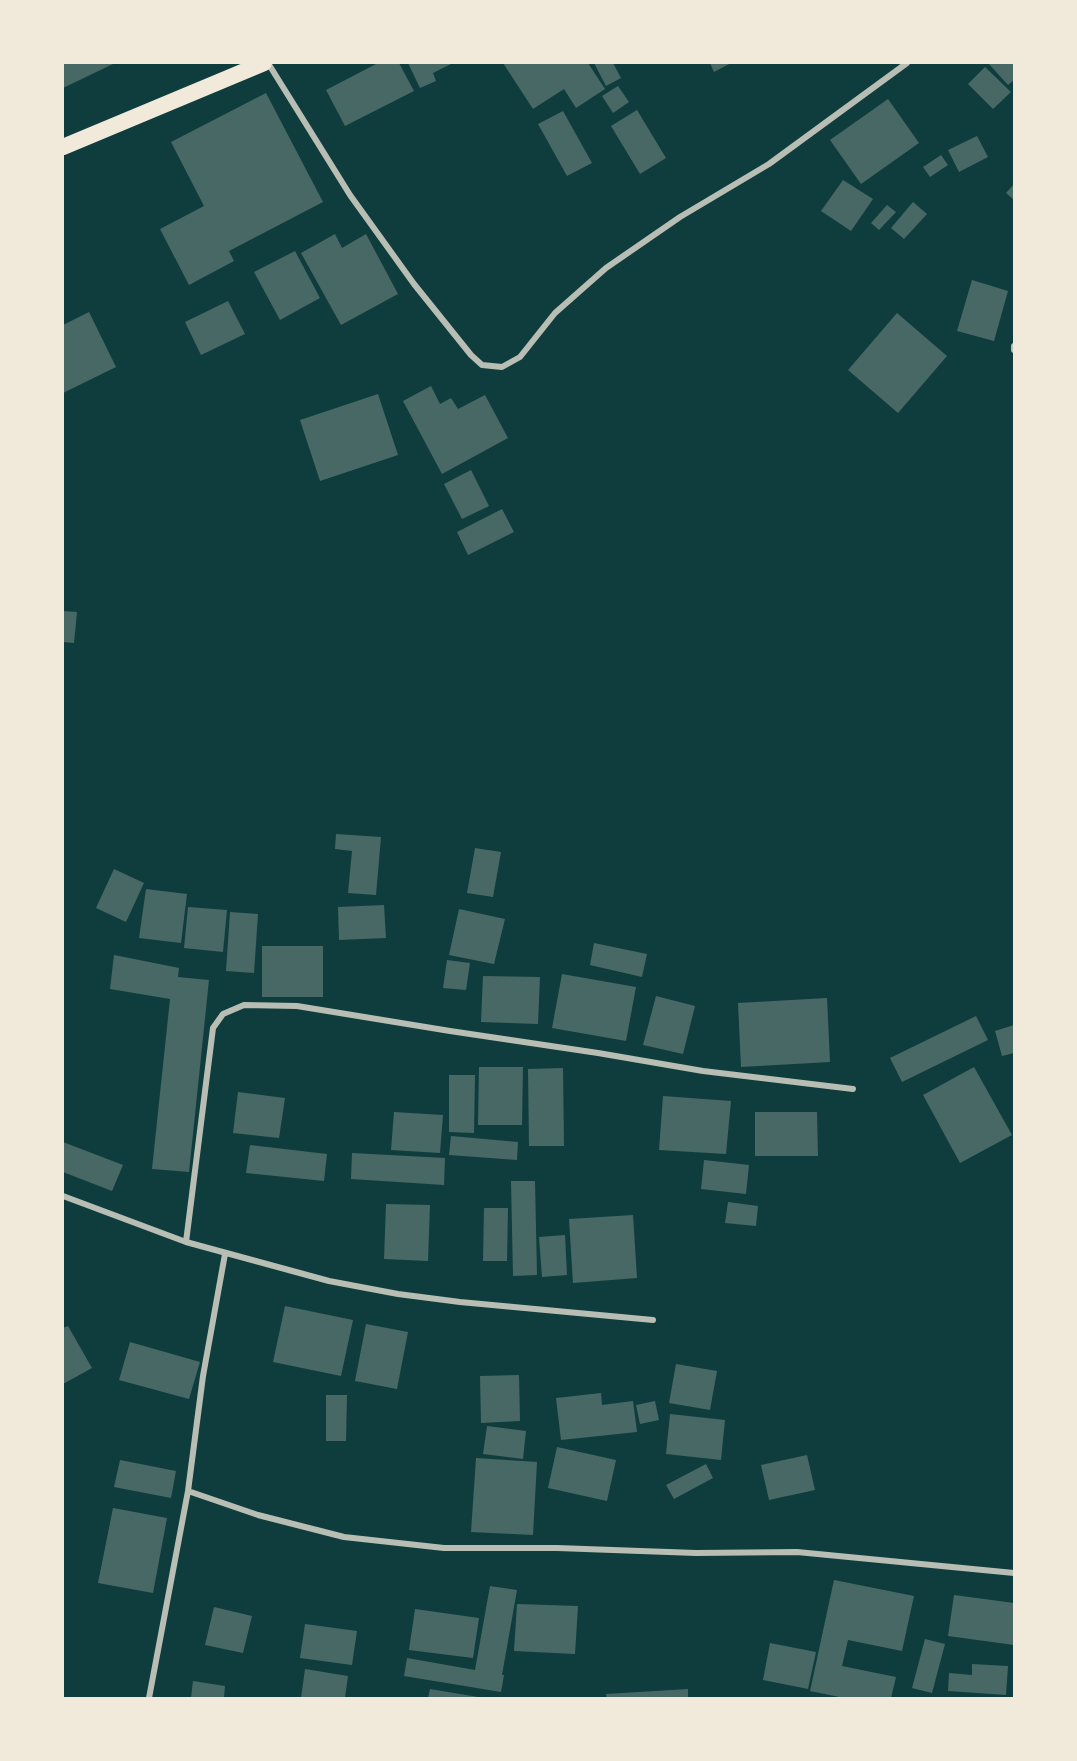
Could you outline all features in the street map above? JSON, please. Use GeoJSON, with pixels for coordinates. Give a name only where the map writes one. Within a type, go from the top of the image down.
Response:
{"type":"FeatureCollection","features":[{"type":"Feature","properties":{"kind":"highway"},"geometry":{"type":"LineString","coordinates":[[63,147],[264,63]]}},
{"type":"Feature","properties":{"kind":"street"},"geometry":{"type":"LineString","coordinates":[[268,63],[350,195],[414,284],[471,355],[482,365],[502,368],[520,357],[555,313],[606,268],[680,217],[769,164],[907,63]]}},
{"type":"Feature","properties":{"kind":"street"},"geometry":{"type":"LineString","coordinates":[[186,1242],[213,1028],[223,1014],[244,1005],[297,1006],[703,1071],[853,1089]]}},
{"type":"Feature","properties":{"kind":"street"},"geometry":{"type":"LineString","coordinates":[[63,1196],[186,1242],[329,1281],[398,1294],[653,1320]]}},
{"type":"Feature","properties":{"kind":"street"},"geometry":{"type":"LineString","coordinates":[[149,1698],[188,1491],[203,1376],[225,1254]]}},
{"type":"Feature","properties":{"kind":"street"},"geometry":{"type":"LineString","coordinates":[[188,1491],[258,1515],[345,1538],[444,1548],[557,1548],[696,1553],[797,1552],[1014,1573]]}},
{"type":"Feature","properties":{"kind":"building"},"geometry":{"type":"Polygon","coordinates":[[[63,63],[115,63],[63,88],[63,63]]]}},
{"type":"Feature","properties":{"kind":"building"},"geometry":{"type":"Polygon","coordinates":[[[378,63],[399,63],[414,91],[345,126],[326,90],[378,63]]]}},
{"type":"Feature","properties":{"kind":"building"},"geometry":{"type":"Polygon","coordinates":[[[408,63],[453,63],[433,73],[436,81],[420,88],[408,63]]]}},
{"type":"Feature","properties":{"kind":"building"},"geometry":{"type":"Polygon","coordinates":[[[503,63],[588,63],[605,89],[576,108],[564,89],[533,109],[503,63]]]}},
{"type":"Feature","properties":{"kind":"building"},"geometry":{"type":"Polygon","coordinates":[[[594,63],[613,63],[621,78],[606,86],[594,63]]]}},
{"type":"Feature","properties":{"kind":"building"},"geometry":{"type":"Polygon","coordinates":[[[710,63],[731,63],[714,72],[710,63]]]}},
{"type":"Feature","properties":{"kind":"building"},"geometry":{"type":"Polygon","coordinates":[[[988,63],[1014,63],[1014,80],[1008,85],[988,63]]]}},
{"type":"Feature","properties":{"kind":"building"},"geometry":{"type":"Polygon","coordinates":[[[985,67],[1011,92],[993,109],[968,84],[985,67]]]}},
{"type":"Feature","properties":{"kind":"building"},"geometry":{"type":"Polygon","coordinates":[[[618,86],[629,102],[613,113],[602,96],[618,86]]]}},
{"type":"Feature","properties":{"kind":"building"},"geometry":{"type":"Polygon","coordinates":[[[266,93],[323,202],[229,251],[234,261],[189,285],[160,229],[204,206],[171,142],[266,93]]]}},
{"type":"Feature","properties":{"kind":"building"},"geometry":{"type":"Polygon","coordinates":[[[888,99],[919,143],[861,184],[830,140],[888,99]]]}},
{"type":"Feature","properties":{"kind":"building"},"geometry":{"type":"Polygon","coordinates":[[[637,110],[666,158],[640,174],[611,126],[637,110]]]}},
{"type":"Feature","properties":{"kind":"building"},"geometry":{"type":"Polygon","coordinates":[[[563,111],[592,163],[567,176],[538,124],[563,111]]]}},
{"type":"Feature","properties":{"kind":"building"},"geometry":{"type":"Polygon","coordinates":[[[977,136],[988,157],[959,172],[948,150],[977,136]]]}},
{"type":"Feature","properties":{"kind":"building"},"geometry":{"type":"Polygon","coordinates":[[[941,155],[948,165],[930,177],[923,167],[941,155]]]}},
{"type":"Feature","properties":{"kind":"building"},"geometry":{"type":"Polygon","coordinates":[[[843,180],[873,199],[851,231],[821,211],[843,180]]]}},
{"type":"Feature","properties":{"kind":"building"},"geometry":{"type":"Polygon","coordinates":[[[1014,184],[1014,200],[1006,193],[1014,184]]]}},
{"type":"Feature","properties":{"kind":"building"},"geometry":{"type":"Polygon","coordinates":[[[913,202],[927,214],[904,239],[891,228],[913,202]]]}},
{"type":"Feature","properties":{"kind":"building"},"geometry":{"type":"Polygon","coordinates":[[[887,205],[896,212],[879,230],[871,223],[887,205]]]}},
{"type":"Feature","properties":{"kind":"building"},"geometry":{"type":"Polygon","coordinates":[[[335,234],[342,248],[366,234],[398,294],[341,325],[301,253],[335,234]]]}},
{"type":"Feature","properties":{"kind":"building"},"geometry":{"type":"Polygon","coordinates":[[[295,251],[320,298],[280,320],[254,272],[295,251]]]}},
{"type":"Feature","properties":{"kind":"building"},"geometry":{"type":"Polygon","coordinates":[[[972,280],[1008,291],[994,341],[957,331],[972,280]]]}},
{"type":"Feature","properties":{"kind":"building"},"geometry":{"type":"Polygon","coordinates":[[[228,301],[245,334],[201,355],[185,322],[228,301]]]}},
{"type":"Feature","properties":{"kind":"building"},"geometry":{"type":"Polygon","coordinates":[[[89,312],[116,367],[63,393],[63,325],[89,312]]]}},
{"type":"Feature","properties":{"kind":"building"},"geometry":{"type":"Polygon","coordinates":[[[897,313],[947,356],[898,413],[848,370],[897,313]]]}},
{"type":"Feature","properties":{"kind":"building"},"geometry":{"type":"Polygon","coordinates":[[[431,386],[440,404],[451,398],[458,409],[485,395],[508,438],[442,474],[403,401],[431,386]]]}},
{"type":"Feature","properties":{"kind":"building"},"geometry":{"type":"Polygon","coordinates":[[[378,394],[398,455],[320,481],[300,420],[378,394]]]}},
{"type":"Feature","properties":{"kind":"building"},"geometry":{"type":"Polygon","coordinates":[[[471,470],[489,506],[462,519],[444,484],[471,470]]]}},
{"type":"Feature","properties":{"kind":"building"},"geometry":{"type":"Polygon","coordinates":[[[502,509],[514,532],[468,555],[457,532],[502,509]]]}},
{"type":"Feature","properties":{"kind":"building"},"geometry":{"type":"Polygon","coordinates":[[[63,611],[77,612],[74,643],[63,642],[63,611]]]}},
{"type":"Feature","properties":{"kind":"building"},"geometry":{"type":"Polygon","coordinates":[[[336,834],[381,837],[376,895],[348,893],[352,851],[335,849],[336,834]]]}},
{"type":"Feature","properties":{"kind":"building"},"geometry":{"type":"Polygon","coordinates":[[[475,848],[501,852],[493,897],[467,893],[475,848]]]}},
{"type":"Feature","properties":{"kind":"building"},"geometry":{"type":"Polygon","coordinates":[[[114,869],[144,883],[126,922],[96,908],[114,869]]]}},
{"type":"Feature","properties":{"kind":"building"},"geometry":{"type":"Polygon","coordinates":[[[146,889],[187,894],[181,943],[139,938],[146,889]]]}},
{"type":"Feature","properties":{"kind":"building"},"geometry":{"type":"Polygon","coordinates":[[[384,905],[386,938],[339,940],[338,907],[384,905]]]}},
{"type":"Feature","properties":{"kind":"building"},"geometry":{"type":"Polygon","coordinates":[[[188,907],[227,910],[223,952],[184,948],[188,907]]]}},
{"type":"Feature","properties":{"kind":"building"},"geometry":{"type":"Polygon","coordinates":[[[459,909],[505,919],[494,964],[449,955],[459,909]]]}},
{"type":"Feature","properties":{"kind":"building"},"geometry":{"type":"Polygon","coordinates":[[[230,912],[258,914],[254,973],[226,971],[230,912]]]}},
{"type":"Feature","properties":{"kind":"building"},"geometry":{"type":"Polygon","coordinates":[[[594,943],[647,954],[642,977],[590,965],[594,943]]]}},
{"type":"Feature","properties":{"kind":"building"},"geometry":{"type":"Polygon","coordinates":[[[262,946],[323,946],[323,997],[262,997],[262,946]]]}},
{"type":"Feature","properties":{"kind":"building"},"geometry":{"type":"Polygon","coordinates":[[[114,955],[179,968],[178,977],[209,980],[189,1172],[152,1169],[170,999],[110,989],[114,955]]]}},
{"type":"Feature","properties":{"kind":"building"},"geometry":{"type":"Polygon","coordinates":[[[447,960],[470,963],[466,990],[443,988],[447,960]]]}},
{"type":"Feature","properties":{"kind":"building"},"geometry":{"type":"Polygon","coordinates":[[[562,974],[636,987],[626,1041],[552,1028],[562,974]]]}},
{"type":"Feature","properties":{"kind":"building"},"geometry":{"type":"Polygon","coordinates":[[[483,976],[540,977],[538,1024],[481,1022],[483,976]]]}},
{"type":"Feature","properties":{"kind":"building"},"geometry":{"type":"Polygon","coordinates":[[[656,996],[695,1006],[683,1054],[643,1045],[656,996]]]}},
{"type":"Feature","properties":{"kind":"building"},"geometry":{"type":"Polygon","coordinates":[[[827,998],[830,1062],[741,1067],[738,1003],[827,998]]]}},
{"type":"Feature","properties":{"kind":"building"},"geometry":{"type":"Polygon","coordinates":[[[976,1016],[988,1040],[902,1082],[890,1058],[976,1016]]]}},
{"type":"Feature","properties":{"kind":"building"},"geometry":{"type":"Polygon","coordinates":[[[1014,1025],[1014,1053],[1002,1056],[995,1031],[1014,1025]]]}},
{"type":"Feature","properties":{"kind":"building"},"geometry":{"type":"Polygon","coordinates":[[[479,1067],[523,1067],[522,1125],[478,1125],[479,1067]]]}},
{"type":"Feature","properties":{"kind":"building"},"geometry":{"type":"Polygon","coordinates":[[[974,1067],[1012,1135],[960,1163],[923,1095],[974,1067]]]}},
{"type":"Feature","properties":{"kind":"building"},"geometry":{"type":"Polygon","coordinates":[[[563,1068],[564,1146],[529,1146],[528,1069],[563,1068]]]}},
{"type":"Feature","properties":{"kind":"building"},"geometry":{"type":"Polygon","coordinates":[[[449,1075],[475,1075],[474,1133],[449,1132],[449,1075]]]}},
{"type":"Feature","properties":{"kind":"building"},"geometry":{"type":"Polygon","coordinates":[[[238,1092],[285,1098],[279,1138],[233,1133],[238,1092]]]}},
{"type":"Feature","properties":{"kind":"building"},"geometry":{"type":"Polygon","coordinates":[[[663,1096],[731,1101],[726,1154],[659,1150],[663,1096]]]}},
{"type":"Feature","properties":{"kind":"building"},"geometry":{"type":"Polygon","coordinates":[[[394,1112],[443,1115],[440,1153],[391,1150],[394,1112]]]}},
{"type":"Feature","properties":{"kind":"building"},"geometry":{"type":"Polygon","coordinates":[[[755,1112],[817,1112],[818,1156],[755,1156],[755,1112]]]}},
{"type":"Feature","properties":{"kind":"building"},"geometry":{"type":"Polygon","coordinates":[[[451,1136],[518,1142],[517,1160],[449,1155],[451,1136]]]}},
{"type":"Feature","properties":{"kind":"building"},"geometry":{"type":"Polygon","coordinates":[[[63,1142],[123,1165],[112,1191],[63,1172],[63,1142]]]}},
{"type":"Feature","properties":{"kind":"building"},"geometry":{"type":"Polygon","coordinates":[[[250,1145],[327,1154],[324,1181],[246,1173],[250,1145]]]}},
{"type":"Feature","properties":{"kind":"building"},"geometry":{"type":"Polygon","coordinates":[[[352,1153],[445,1158],[444,1185],[351,1179],[352,1153]]]}},
{"type":"Feature","properties":{"kind":"building"},"geometry":{"type":"Polygon","coordinates":[[[704,1160],[749,1165],[746,1194],[701,1189],[704,1160]]]}},
{"type":"Feature","properties":{"kind":"building"},"geometry":{"type":"Polygon","coordinates":[[[511,1181],[535,1181],[537,1275],[513,1276],[511,1181]]]}},
{"type":"Feature","properties":{"kind":"building"},"geometry":{"type":"Polygon","coordinates":[[[728,1202],[758,1206],[756,1226],[725,1223],[728,1202]]]}},
{"type":"Feature","properties":{"kind":"building"},"geometry":{"type":"Polygon","coordinates":[[[386,1204],[430,1205],[428,1261],[384,1259],[386,1204]]]}},
{"type":"Feature","properties":{"kind":"building"},"geometry":{"type":"Polygon","coordinates":[[[484,1208],[508,1208],[507,1261],[483,1261],[484,1208]]]}},
{"type":"Feature","properties":{"kind":"building"},"geometry":{"type":"Polygon","coordinates":[[[633,1215],[637,1278],[573,1283],[569,1219],[633,1215]]]}},
{"type":"Feature","properties":{"kind":"building"},"geometry":{"type":"Polygon","coordinates":[[[565,1235],[567,1275],[542,1277],[539,1237],[565,1235]]]}},
{"type":"Feature","properties":{"kind":"building"},"geometry":{"type":"Polygon","coordinates":[[[285,1306],[353,1320],[341,1376],[273,1362],[285,1306]]]}},
{"type":"Feature","properties":{"kind":"building"},"geometry":{"type":"Polygon","coordinates":[[[366,1324],[408,1332],[397,1389],[355,1381],[366,1324]]]}},
{"type":"Feature","properties":{"kind":"building"},"geometry":{"type":"Polygon","coordinates":[[[68,1326],[92,1368],[63,1384],[63,1328],[68,1326]]]}},
{"type":"Feature","properties":{"kind":"building"},"geometry":{"type":"Polygon","coordinates":[[[130,1342],[200,1362],[189,1399],[119,1380],[130,1342]]]}},
{"type":"Feature","properties":{"kind":"building"},"geometry":{"type":"Polygon","coordinates":[[[676,1364],[717,1371],[710,1410],[669,1403],[676,1364]]]}},
{"type":"Feature","properties":{"kind":"building"},"geometry":{"type":"Polygon","coordinates":[[[519,1375],[520,1421],[481,1423],[480,1376],[519,1375]]]}},
{"type":"Feature","properties":{"kind":"building"},"geometry":{"type":"Polygon","coordinates":[[[601,1393],[602,1405],[633,1401],[637,1432],[561,1440],[556,1398],[601,1393]]]}},
{"type":"Feature","properties":{"kind":"building"},"geometry":{"type":"Polygon","coordinates":[[[326,1395],[347,1395],[346,1441],[326,1441],[326,1395]]]}},
{"type":"Feature","properties":{"kind":"building"},"geometry":{"type":"Polygon","coordinates":[[[655,1401],[659,1420],[640,1424],[636,1405],[655,1401]]]}},
{"type":"Feature","properties":{"kind":"building"},"geometry":{"type":"Polygon","coordinates":[[[670,1414],[725,1420],[721,1460],[666,1454],[670,1414]]]}},
{"type":"Feature","properties":{"kind":"building"},"geometry":{"type":"Polygon","coordinates":[[[487,1426],[526,1431],[523,1459],[483,1454],[487,1426]]]}},
{"type":"Feature","properties":{"kind":"building"},"geometry":{"type":"Polygon","coordinates":[[[557,1447],[616,1460],[607,1501],[548,1488],[557,1447]]]}},
{"type":"Feature","properties":{"kind":"building"},"geometry":{"type":"Polygon","coordinates":[[[807,1455],[815,1490],[769,1500],[761,1465],[807,1455]]]}},
{"type":"Feature","properties":{"kind":"building"},"geometry":{"type":"Polygon","coordinates":[[[476,1458],[537,1462],[533,1535],[471,1532],[476,1458]]]}},
{"type":"Feature","properties":{"kind":"building"},"geometry":{"type":"Polygon","coordinates":[[[120,1460],[176,1471],[171,1498],[114,1487],[120,1460]]]}},
{"type":"Feature","properties":{"kind":"building"},"geometry":{"type":"Polygon","coordinates":[[[706,1464],[713,1478],[674,1499],[666,1485],[706,1464]]]}},
{"type":"Feature","properties":{"kind":"building"},"geometry":{"type":"Polygon","coordinates":[[[113,1508],[167,1518],[153,1593],[98,1583],[113,1508]]]}},
{"type":"Feature","properties":{"kind":"building"},"geometry":{"type":"Polygon","coordinates":[[[834,1580],[914,1596],[902,1651],[848,1640],[842,1666],[896,1677],[891,1698],[844,1698],[810,1691],[834,1580]]]}},
{"type":"Feature","properties":{"kind":"building"},"geometry":{"type":"Polygon","coordinates":[[[490,1586],[517,1590],[501,1692],[404,1676],[407,1658],[475,1670],[490,1586]]]}},
{"type":"Feature","properties":{"kind":"building"},"geometry":{"type":"Polygon","coordinates":[[[954,1595],[1014,1603],[1014,1645],[948,1636],[954,1595]]]}},
{"type":"Feature","properties":{"kind":"building"},"geometry":{"type":"Polygon","coordinates":[[[517,1604],[578,1606],[575,1654],[514,1651],[517,1604]]]}},
{"type":"Feature","properties":{"kind":"building"},"geometry":{"type":"Polygon","coordinates":[[[214,1607],[252,1616],[243,1653],[205,1645],[214,1607]]]}},
{"type":"Feature","properties":{"kind":"building"},"geometry":{"type":"Polygon","coordinates":[[[415,1609],[479,1618],[473,1658],[409,1650],[415,1609]]]}},
{"type":"Feature","properties":{"kind":"building"},"geometry":{"type":"Polygon","coordinates":[[[305,1624],[357,1631],[352,1665],[300,1658],[305,1624]]]}},
{"type":"Feature","properties":{"kind":"building"},"geometry":{"type":"Polygon","coordinates":[[[925,1639],[945,1644],[932,1693],[912,1688],[925,1639]]]}},
{"type":"Feature","properties":{"kind":"building"},"geometry":{"type":"Polygon","coordinates":[[[770,1643],[816,1652],[808,1689],[763,1680],[770,1643]]]}},
{"type":"Feature","properties":{"kind":"building"},"geometry":{"type":"Polygon","coordinates":[[[972,1664],[1008,1666],[1006,1695],[948,1691],[949,1673],[972,1675],[972,1664]]]}},
{"type":"Feature","properties":{"kind":"building"},"geometry":{"type":"Polygon","coordinates":[[[305,1669],[348,1676],[345,1698],[301,1698],[305,1669]]]}},
{"type":"Feature","properties":{"kind":"building"},"geometry":{"type":"Polygon","coordinates":[[[193,1681],[225,1686],[224,1698],[191,1698],[193,1681]]]}},
{"type":"Feature","properties":{"kind":"building"},"geometry":{"type":"Polygon","coordinates":[[[430,1689],[478,1697],[478,1698],[428,1698],[430,1689]]]}},
{"type":"Feature","properties":{"kind":"building"},"geometry":{"type":"Polygon","coordinates":[[[688,1689],[688,1698],[607,1698],[606,1694],[688,1689]]]}}]}
